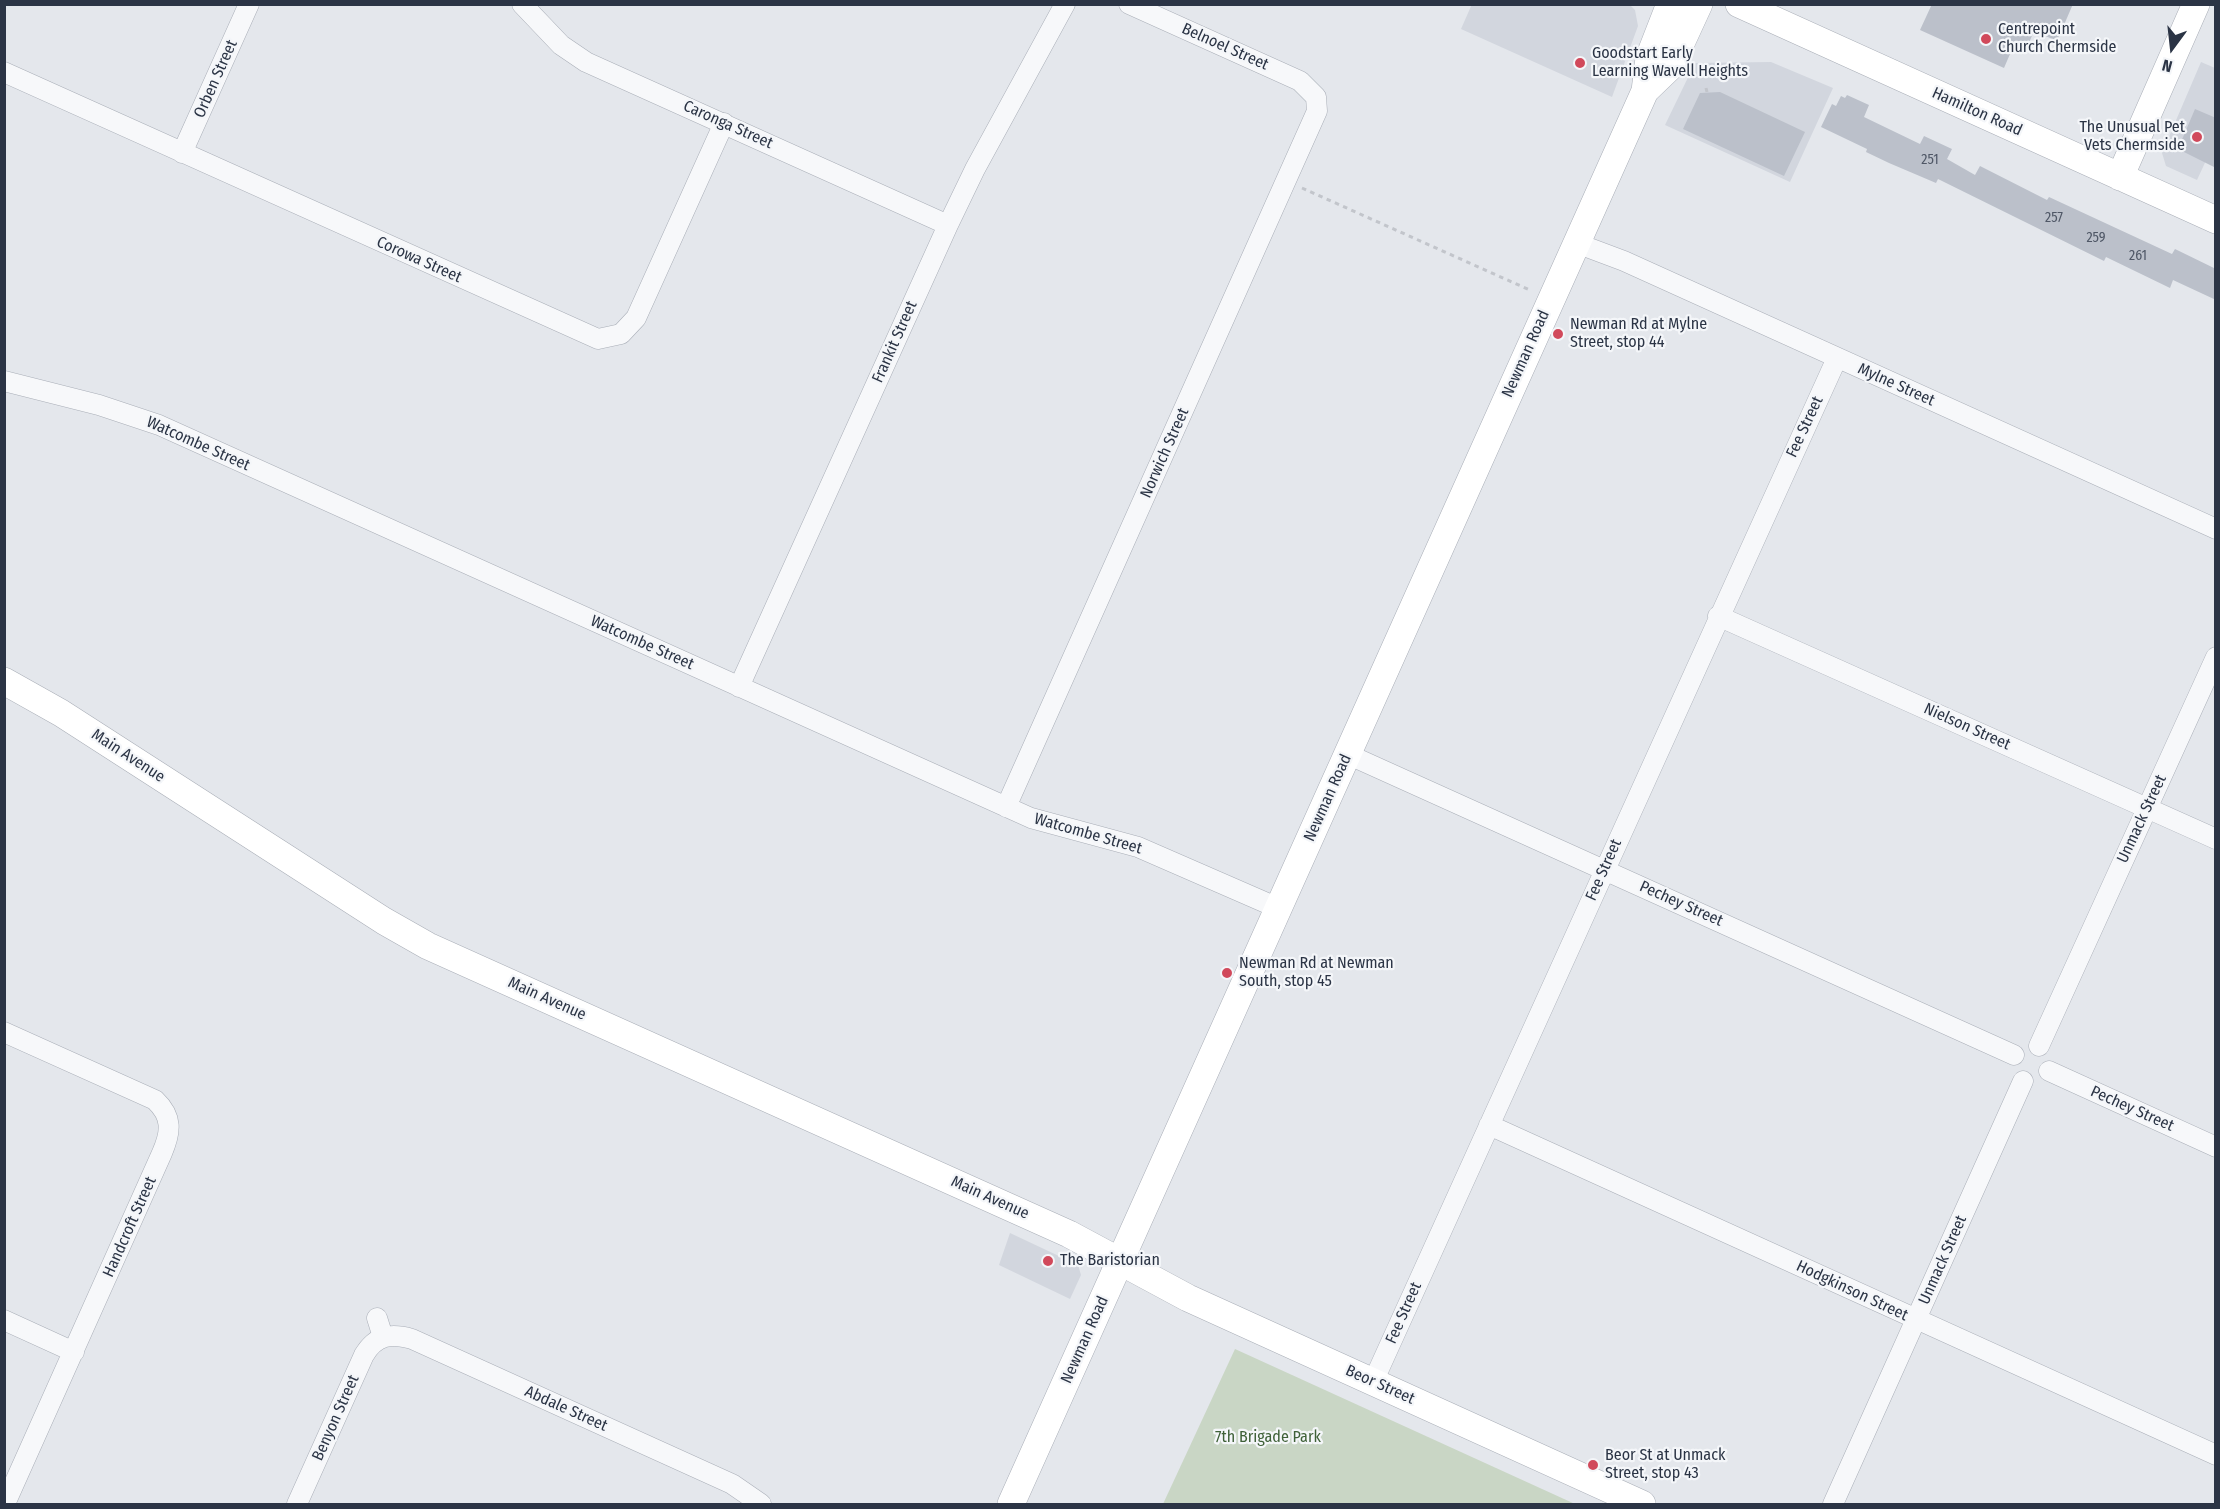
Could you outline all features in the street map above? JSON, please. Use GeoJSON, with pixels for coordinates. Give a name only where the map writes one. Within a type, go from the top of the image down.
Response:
{"type":"FeatureCollection","features":[{"type":"Feature","properties":{"kind":"main road","name":"Newman Road"},"geometry":{"type":"LineString","coordinates":[[1011,1504],[1646,91],[1649,58],[1670,4]]}},
{"type":"Feature","properties":{"kind":"main road","name":"Newman Road"},"geometry":{"type":"LineString","coordinates":[[1646,91],[1670,67],[1699,4]]}},
{"type":"Feature","properties":{"kind":"main road","name":"Hamilton Road"},"geometry":{"type":"LineString","coordinates":[[1739,4],[2216,220]]}},
{"type":"Feature","properties":{"kind":"main road"},"geometry":{"type":"LineString","coordinates":[[2120,177],[2196,4]]}},
{"type":"Feature","properties":{"kind":"main road","name":"Main Avenue"},"geometry":{"type":"LineString","coordinates":[[4,681],[61,713],[384,921],[428,946],[1070,1234],[1120,1262]]}},
{"type":"Feature","properties":{"kind":"main road","name":"Beor Street"},"geometry":{"type":"LineString","coordinates":[[1120,1262],[1188,1298],[1642,1504]]}},
{"type":"Feature","properties":{"kind":"street","name":"Orben Street"},"geometry":{"type":"LineString","coordinates":[[182,153],[249,4]]}},
{"type":"Feature","properties":{"kind":"street","name":"Caronga Street"},"geometry":{"type":"LineString","coordinates":[[522,4],[573,54],[948,225]]}},
{"type":"Feature","properties":{"kind":"street","name":"Frankit Street"},"geometry":{"type":"LineString","coordinates":[[739,687],[948,225],[975,169],[1065,4]]}},
{"type":"Feature","properties":{"kind":"street","name":"Belnoel Street"},"geometry":{"type":"LineString","coordinates":[[1129,4],[1292,77],[1308,86],[1316,97]]}},
{"type":"Feature","properties":{"kind":"street","name":"Corowa Street"},"geometry":{"type":"LineString","coordinates":[[4,72],[586,335],[604,338],[621,334],[636,318],[724,123]]}},
{"type":"Feature","properties":{"kind":"street","name":"Norwich Street"},"geometry":{"type":"LineString","coordinates":[[1006,807],[1315,118],[1316,97]]}},
{"type":"Feature","properties":{"kind":"street","name":"Mylne Street"},"geometry":{"type":"LineString","coordinates":[[1576,243],[1624,261],[2216,529]]}},
{"type":"Feature","properties":{"kind":"street","name":"Fee Street"},"geometry":{"type":"LineString","coordinates":[[1373,1382],[1718,616],[1837,358]]}},
{"type":"Feature","properties":{"kind":"street","name":"Watcombe Street"},"geometry":{"type":"LineString","coordinates":[[4,381],[99,405],[159,425],[1006,807],[1057,827],[1138,847],[1278,908]]}},
{"type":"Feature","properties":{"kind":"street","name":"Nielson Street"},"geometry":{"type":"LineString","coordinates":[[1718,616],[2216,838]]}},
{"type":"Feature","properties":{"kind":"street","name":"Unmack Street"},"geometry":{"type":"LineString","coordinates":[[2039,1046],[2216,657]]}},
{"type":"Feature","properties":{"kind":"street","name":"Pechey Street"},"geometry":{"type":"LineString","coordinates":[[1347,754],[2014,1055]]}},
{"type":"Feature","properties":{"kind":"street","name":"Handcroft Street"},"geometry":{"type":"LineString","coordinates":[[4,1032],[155,1100],[169,1119],[167,1141],[5,1504]]}},
{"type":"Feature","properties":{"kind":"street"},"geometry":{"type":"LineString","coordinates":[[2028,1045],[2039,1046],[2050,1059],[2049,1071],[2041,1080],[2023,1081],[2012,1067],[2014,1055],[2028,1045]]}},
{"type":"Feature","properties":{"kind":"street","name":"Pechey Street"},"geometry":{"type":"LineString","coordinates":[[2049,1071],[2216,1146]]}},
{"type":"Feature","properties":{"kind":"street","name":"Unmack Street"},"geometry":{"type":"LineString","coordinates":[[1833,1504],[2023,1081]]}},
{"type":"Feature","properties":{"kind":"street","name":"Hodgkinson Street"},"geometry":{"type":"LineString","coordinates":[[1489,1125],[2216,1455]]}},
{"type":"Feature","properties":{"kind":"street"},"geometry":{"type":"LineString","coordinates":[[4,1320],[74,1352]]}},
{"type":"Feature","properties":{"kind":"street","name":"Benyon Street"},"geometry":{"type":"LineString","coordinates":[[297,1504],[364,1355],[373,1343],[380,1327]]}},
{"type":"Feature","properties":{"kind":"street","name":"Abdale Street"},"geometry":{"type":"LineString","coordinates":[[380,1327],[395,1335],[412,1339],[732,1484],[761,1504]]}},
{"type":"Feature","properties":{"kind":"path"},"geometry":{"type":"LineString","coordinates":[[1287,181],[1551,300]]}},
{"type":"Feature","properties":{"kind":"shaded area","name":"Goodstart Early Learning Wavell Heights"},"geometry":{"type":"Polygon","coordinates":[[[1472,4],[1630,5],[1635,10],[1638,26],[1612,97],[1461,29],[1472,4]]]}},
{"type":"Feature","properties":{"kind":"shaded area"},"geometry":{"type":"Polygon","coordinates":[[[1771,62],[1833,88],[1790,182],[1665,125],[1695,63],[1771,62]]]}},
{"type":"Feature","properties":{"kind":"shaded area"},"geometry":{"type":"Polygon","coordinates":[[[2201,62],[2215,68],[2215,141],[2197,180],[2166,166],[2162,153],[2201,62]]]}},
{"type":"Feature","properties":{"kind":"shaded area"},"geometry":{"type":"Polygon","coordinates":[[[1010,1233],[1078,1265],[1081,1275],[1070,1299],[999,1265],[1010,1233]]]}},
{"type":"Feature","properties":{"kind":"green space","name":"7th Brigade Park"},"geometry":{"type":"Polygon","coordinates":[[[1235,1349],[1575,1504],[1163,1504],[1235,1349]]]}},
{"type":"Feature","properties":{"kind":"building","name":"Centrepoint Church Chermside"},"geometry":{"type":"Polygon","coordinates":[[[1932,4],[2073,4],[2057,41],[2034,31],[2025,52],[2013,47],[2004,68],[1920,30],[1932,4]]]}},
{"type":"Feature","properties":{"kind":"building"},"geometry":{"type":"Polygon","coordinates":[[[1720,92],[1805,132],[1784,176],[1683,129],[1700,93],[1720,92]]]}},
{"type":"Feature","properties":{"kind":"building"},"geometry":{"type":"Polygon","coordinates":[[[1847,95],[1869,105],[1864,117],[1920,144],[1924,136],[1952,149],[1947,159],[1975,175],[1980,166],[2047,200],[2049,197],[2172,254],[2175,249],[2216,269],[2216,300],[2173,280],[2170,288],[2106,257],[2104,261],[1938,179],[1936,183],[1889,163],[1866,152],[1867,149],[1821,127],[1832,104],[1836,106],[1841,96],[1845,98],[1847,95]]]}},
{"type":"Feature","properties":{"kind":"building","name":"The Unusual Pet Vets Chermside"},"geometry":{"type":"Polygon","coordinates":[[[2195,109],[2216,118],[2216,168],[2178,149],[2195,109]]]}},
{"type":"Feature","properties":{"kind":"place","name":"Centrepoint Church Chermside"},"geometry":{"type":"Point","coordinates":[1986,39]}},
{"type":"Feature","properties":{"kind":"place","name":"Goodstart Early Learning Wavell Heights"},"geometry":{"type":"Point","coordinates":[1580,63]}},
{"type":"Feature","properties":{"kind":"place","name":"The Unusual Pet Vets Chermside"},"geometry":{"type":"Point","coordinates":[2197,137]}},
{"type":"Feature","properties":{"kind":"place","name":"Newman Rd at Mylne Street, stop 44"},"geometry":{"type":"Point","coordinates":[1558,334]}},
{"type":"Feature","properties":{"kind":"place","name":"Newman Rd at Newman South, stop 45"},"geometry":{"type":"Point","coordinates":[1227,973]}},
{"type":"Feature","properties":{"kind":"place","name":"The Baristorian"},"geometry":{"type":"Point","coordinates":[1048,1261]}},
{"type":"Feature","properties":{"kind":"place","name":"Beor St at Unmack Street, stop 43"},"geometry":{"type":"Point","coordinates":[1593,1465]}}]}
